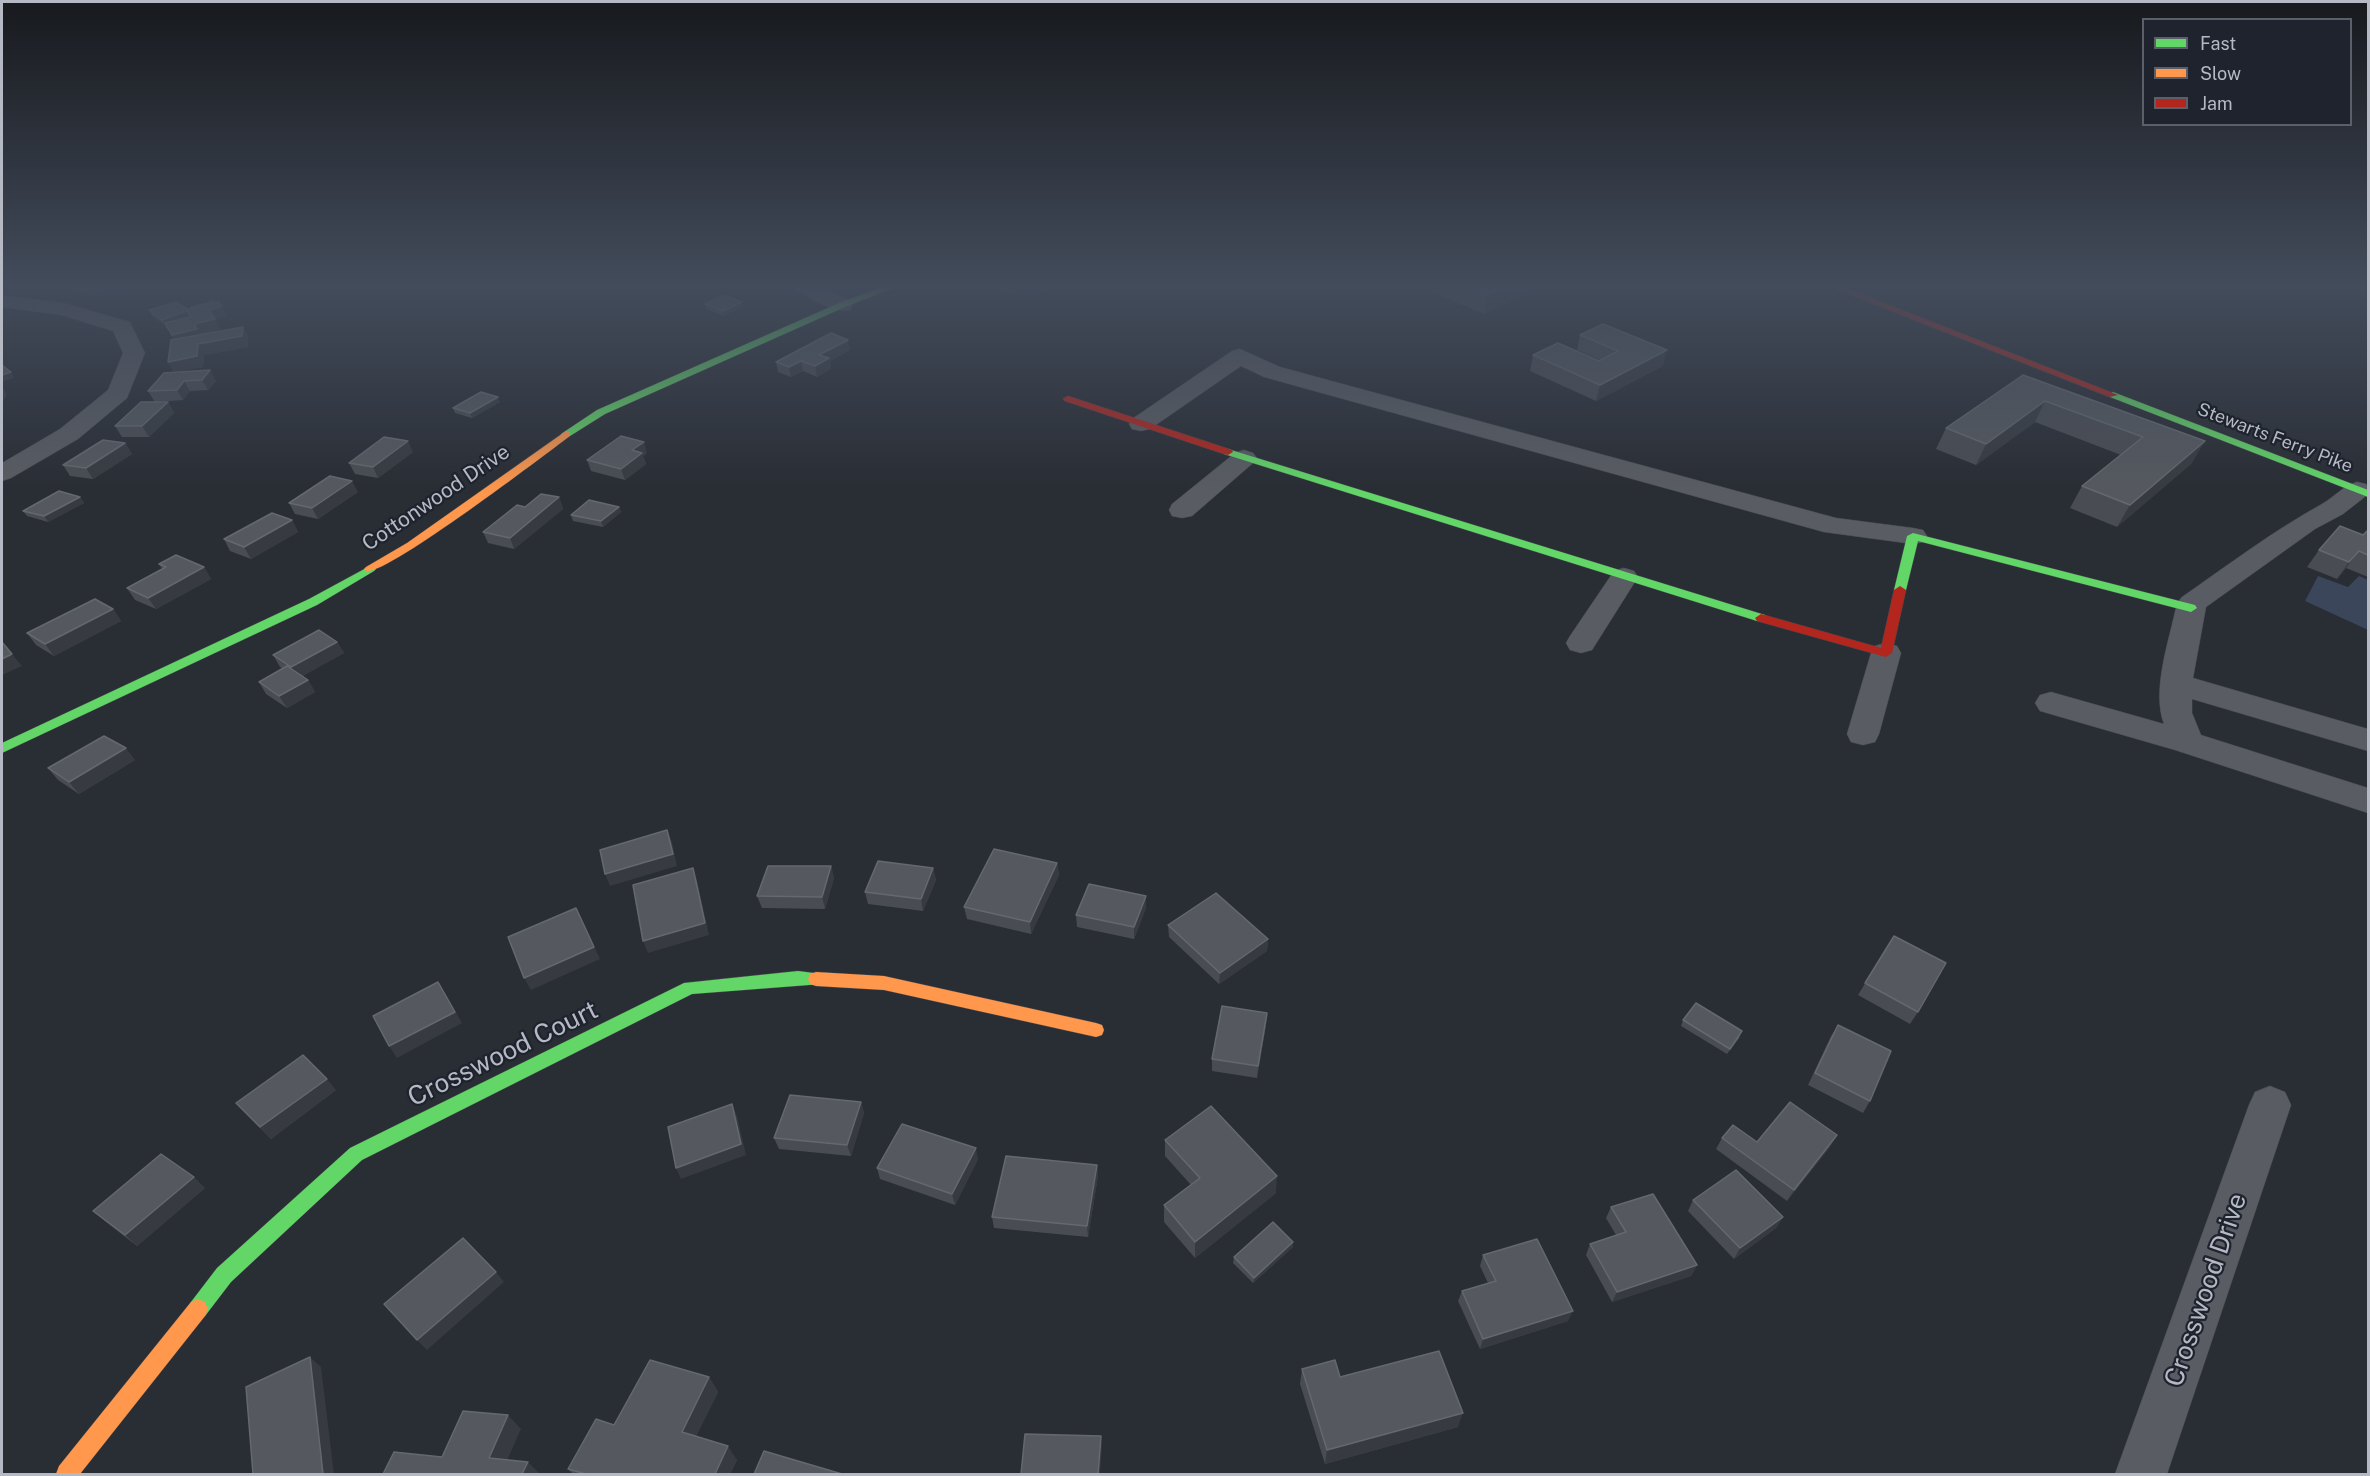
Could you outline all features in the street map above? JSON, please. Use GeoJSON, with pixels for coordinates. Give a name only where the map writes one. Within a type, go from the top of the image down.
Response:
{"type":"FeatureCollection","features":[{"type":"Feature","properties":{"kind":"street"},"geometry":{"type":"LineString","coordinates":[[2,473],[69,434],[119,393],[133,355]]}},
{"type":"Feature","properties":{"kind":"street","name":"Cottonwood Drive"},"geometry":{"type":"LineString","coordinates":[[2,748],[314,602],[411,545],[477,499],[545,447],[602,412],[730,355]]}},
{"type":"Feature","properties":{"kind":"street","name":"Stewarts Ferry Pike"},"geometry":{"type":"LineString","coordinates":[[2010,355],[2363,492]]}},
{"type":"Feature","properties":{"kind":"street"},"geometry":{"type":"LineString","coordinates":[[1141,424],[1240,356],[1272,372],[1823,523],[1913,536],[2173,606],[2191,608]]}},
{"type":"Feature","properties":{"kind":"street"},"geometry":{"type":"LineString","coordinates":[[1068,399],[1244,458],[1624,577],[1886,653]]}},
{"type":"Feature","properties":{"kind":"street"},"geometry":{"type":"LineString","coordinates":[[1182,510],[1244,458]]}},
{"type":"Feature","properties":{"kind":"street"},"geometry":{"type":"LineString","coordinates":[[2187,742],[2176,713],[2176,684],[2192,603],[2305,523],[2363,492]]}},
{"type":"Feature","properties":{"kind":"street"},"geometry":{"type":"LineString","coordinates":[[1863,734],[1886,653],[1913,536]]}},
{"type":"Feature","properties":{"kind":"street"},"geometry":{"type":"LineString","coordinates":[[1581,643],[1624,577]]}},
{"type":"Feature","properties":{"kind":"street"},"geometry":{"type":"LineString","coordinates":[[2176,684],[2368,740]]}},
{"type":"Feature","properties":{"kind":"street"},"geometry":{"type":"LineString","coordinates":[[2051,703],[2187,742],[2368,801]]}},
{"type":"Feature","properties":{"kind":"street","name":"Crosswood Court"},"geometry":{"type":"LineString","coordinates":[[67,1474],[224,1275],[356,1154],[690,988],[798,978],[884,983],[1096,1030]]}},
{"type":"Feature","properties":{"kind":"street","name":"Crosswood Drive"},"geometry":{"type":"LineString","coordinates":[[2141,1474],[2270,1105]]}},
{"type":"Feature","properties":{"kind":"water"},"geometry":{"type":"Polygon","coordinates":[[[2318,576],[2348,587],[2359,576],[2368,580],[2368,630],[2305,601],[2318,576]]]}},
{"type":"Feature","properties":{"kind":"building"},"geometry":{"type":"Polygon","coordinates":[[[169,355],[197,355],[197,356],[168,362],[169,355]]]}},
{"type":"Feature","properties":{"kind":"building"},"geometry":{"type":"Polygon","coordinates":[[[790,355],[819,355],[829,358],[815,366],[801,361],[789,367],[776,362],[790,355]]]}},
{"type":"Feature","properties":{"kind":"building"},"geometry":{"type":"Polygon","coordinates":[[[1533,355],[1585,355],[1599,361],[1611,355],[1658,355],[1600,385],[1533,355]]]}},
{"type":"Feature","properties":{"kind":"building"},"geometry":{"type":"Polygon","coordinates":[[[2,365],[11,372],[2,375],[2,365]]]}},
{"type":"Feature","properties":{"kind":"building"},"geometry":{"type":"Polygon","coordinates":[[[210,370],[202,380],[184,381],[177,390],[148,391],[164,373],[210,370]]]}},
{"type":"Feature","properties":{"kind":"building"},"geometry":{"type":"Polygon","coordinates":[[[2023,375],[2205,441],[2130,505],[2082,486],[2143,437],[2045,401],[1986,444],[1946,428],[2023,375]]]}},
{"type":"Feature","properties":{"kind":"building"},"geometry":{"type":"Polygon","coordinates":[[[481,392],[498,397],[470,413],[453,408],[481,392]]]}},
{"type":"Feature","properties":{"kind":"building"},"geometry":{"type":"Polygon","coordinates":[[[141,402],[168,402],[142,426],[115,426],[141,402]]]}},
{"type":"Feature","properties":{"kind":"building"},"geometry":{"type":"Polygon","coordinates":[[[621,436],[644,442],[632,450],[642,453],[621,469],[587,460],[621,436]]]}},
{"type":"Feature","properties":{"kind":"building"},"geometry":{"type":"Polygon","coordinates":[[[384,437],[408,441],[373,467],[349,463],[384,437]]]}},
{"type":"Feature","properties":{"kind":"building"},"geometry":{"type":"Polygon","coordinates":[[[103,440],[125,443],[86,468],[63,465],[103,440]]]}},
{"type":"Feature","properties":{"kind":"building"},"geometry":{"type":"Polygon","coordinates":[[[330,476],[352,481],[312,508],[289,503],[330,476]]]}},
{"type":"Feature","properties":{"kind":"building"},"geometry":{"type":"Polygon","coordinates":[[[59,491],[80,497],[44,516],[23,511],[59,491]]]}},
{"type":"Feature","properties":{"kind":"building"},"geometry":{"type":"Polygon","coordinates":[[[541,494],[559,497],[510,538],[483,532],[517,505],[525,507],[541,494]]]}},
{"type":"Feature","properties":{"kind":"building"},"geometry":{"type":"Polygon","coordinates":[[[589,500],[619,507],[601,521],[571,515],[589,500]]]}},
{"type":"Feature","properties":{"kind":"building"},"geometry":{"type":"Polygon","coordinates":[[[272,513],[292,520],[244,547],[224,539],[272,513]]]}},
{"type":"Feature","properties":{"kind":"building"},"geometry":{"type":"Polygon","coordinates":[[[2340,526],[2363,535],[2368,532],[2368,555],[2359,551],[2349,562],[2319,550],[2340,526]]]}},
{"type":"Feature","properties":{"kind":"building"},"geometry":{"type":"Polygon","coordinates":[[[176,555],[204,567],[148,598],[127,588],[166,567],[159,564],[176,555]]]}},
{"type":"Feature","properties":{"kind":"building"},"geometry":{"type":"Polygon","coordinates":[[[95,599],[113,609],[45,644],[27,633],[95,599]]]}},
{"type":"Feature","properties":{"kind":"building"},"geometry":{"type":"Polygon","coordinates":[[[319,630],[337,642],[291,667],[273,655],[319,630]]]}},
{"type":"Feature","properties":{"kind":"building"},"geometry":{"type":"Polygon","coordinates":[[[2,642],[12,654],[2,659],[2,642]]]}},
{"type":"Feature","properties":{"kind":"building"},"geometry":{"type":"Polygon","coordinates":[[[287,666],[308,680],[279,696],[259,682],[287,666]]]}},
{"type":"Feature","properties":{"kind":"building"},"geometry":{"type":"Polygon","coordinates":[[[104,736],[126,748],[69,782],[48,768],[104,736]]]}},
{"type":"Feature","properties":{"kind":"building"},"geometry":{"type":"Polygon","coordinates":[[[667,830],[673,854],[605,874],[600,850],[667,830]]]}},
{"type":"Feature","properties":{"kind":"building"},"geometry":{"type":"Polygon","coordinates":[[[994,849],[1057,863],[1030,922],[964,907],[994,849]]]}},
{"type":"Feature","properties":{"kind":"building"},"geometry":{"type":"Polygon","coordinates":[[[878,861],[933,868],[921,899],[865,892],[878,861]]]}},
{"type":"Feature","properties":{"kind":"building"},"geometry":{"type":"Polygon","coordinates":[[[768,866],[831,866],[822,897],[757,896],[768,866]]]}},
{"type":"Feature","properties":{"kind":"building"},"geometry":{"type":"Polygon","coordinates":[[[693,868],[705,923],[643,941],[633,885],[693,868]]]}},
{"type":"Feature","properties":{"kind":"building"},"geometry":{"type":"Polygon","coordinates":[[[1089,884],[1146,896],[1134,927],[1076,915],[1089,884]]]}},
{"type":"Feature","properties":{"kind":"building"},"geometry":{"type":"Polygon","coordinates":[[[1216,893],[1268,939],[1220,973],[1168,925],[1216,893]]]}},
{"type":"Feature","properties":{"kind":"building"},"geometry":{"type":"Polygon","coordinates":[[[576,908],[594,947],[524,978],[508,937],[576,908]]]}},
{"type":"Feature","properties":{"kind":"building"},"geometry":{"type":"Polygon","coordinates":[[[1894,936],[1946,963],[1918,1012],[1865,983],[1894,936]]]}},
{"type":"Feature","properties":{"kind":"building"},"geometry":{"type":"Polygon","coordinates":[[[438,982],[455,1012],[389,1046],[373,1016],[438,982]]]}},
{"type":"Feature","properties":{"kind":"building"},"geometry":{"type":"Polygon","coordinates":[[[1696,1003],[1742,1031],[1730,1049],[1683,1020],[1696,1003]]]}},
{"type":"Feature","properties":{"kind":"building"},"geometry":{"type":"Polygon","coordinates":[[[1222,1006],[1267,1013],[1258,1066],[1212,1059],[1222,1006]]]}},
{"type":"Feature","properties":{"kind":"building"},"geometry":{"type":"Polygon","coordinates":[[[1838,1025],[1891,1051],[1870,1101],[1815,1073],[1838,1025]]]}},
{"type":"Feature","properties":{"kind":"building"},"geometry":{"type":"Polygon","coordinates":[[[303,1055],[327,1079],[260,1127],[236,1103],[303,1055]]]}},
{"type":"Feature","properties":{"kind":"building"},"geometry":{"type":"Polygon","coordinates":[[[790,1095],[861,1102],[847,1145],[774,1138],[790,1095]]]}},
{"type":"Feature","properties":{"kind":"building"},"geometry":{"type":"Polygon","coordinates":[[[1790,1102],[1837,1135],[1794,1190],[1722,1138],[1733,1125],[1757,1142],[1790,1102]]]}},
{"type":"Feature","properties":{"kind":"building"},"geometry":{"type":"Polygon","coordinates":[[[732,1104],[741,1144],[676,1168],[668,1127],[732,1104]]]}},
{"type":"Feature","properties":{"kind":"building"},"geometry":{"type":"Polygon","coordinates":[[[1211,1106],[1277,1176],[1195,1242],[1164,1205],[1200,1178],[1165,1140],[1211,1106]]]}},
{"type":"Feature","properties":{"kind":"building"},"geometry":{"type":"Polygon","coordinates":[[[902,1124],[976,1148],[952,1194],[877,1168],[902,1124]]]}},
{"type":"Feature","properties":{"kind":"building"},"geometry":{"type":"Polygon","coordinates":[[[161,1154],[194,1177],[125,1235],[93,1211],[161,1154]]]}},
{"type":"Feature","properties":{"kind":"building"},"geometry":{"type":"Polygon","coordinates":[[[1006,1156],[1097,1165],[1087,1226],[992,1217],[1006,1156]]]}},
{"type":"Feature","properties":{"kind":"building"},"geometry":{"type":"Polygon","coordinates":[[[1736,1170],[1783,1217],[1740,1248],[1693,1200],[1736,1170]]]}},
{"type":"Feature","properties":{"kind":"building"},"geometry":{"type":"Polygon","coordinates":[[[1653,1194],[1697,1265],[1617,1292],[1590,1244],[1626,1232],[1611,1207],[1653,1194]]]}},
{"type":"Feature","properties":{"kind":"building"},"geometry":{"type":"Polygon","coordinates":[[[1273,1222],[1293,1242],[1254,1278],[1234,1257],[1273,1222]]]}},
{"type":"Feature","properties":{"kind":"building"},"geometry":{"type":"Polygon","coordinates":[[[463,1238],[496,1272],[417,1340],[384,1304],[463,1238]]]}},
{"type":"Feature","properties":{"kind":"building"},"geometry":{"type":"Polygon","coordinates":[[[1537,1239],[1573,1311],[1483,1339],[1462,1291],[1496,1281],[1483,1255],[1537,1239]]]}},
{"type":"Feature","properties":{"kind":"building"},"geometry":{"type":"Polygon","coordinates":[[[1439,1351],[1463,1413],[1327,1450],[1302,1369],[1335,1360],[1340,1377],[1439,1351]]]}},
{"type":"Feature","properties":{"kind":"building"},"geometry":{"type":"Polygon","coordinates":[[[310,1357],[323,1474],[253,1474],[246,1387],[310,1357]]]}},
{"type":"Feature","properties":{"kind":"building"},"geometry":{"type":"Polygon","coordinates":[[[650,1360],[709,1377],[682,1432],[728,1446],[715,1474],[586,1474],[568,1469],[596,1419],[614,1425],[650,1360]]]}},
{"type":"Feature","properties":{"kind":"building"},"geometry":{"type":"Polygon","coordinates":[[[463,1411],[508,1415],[489,1458],[528,1462],[522,1474],[383,1474],[394,1452],[442,1457],[463,1411]]]}},
{"type":"Feature","properties":{"kind":"building"},"geometry":{"type":"Polygon","coordinates":[[[1025,1434],[1101,1436],[1098,1474],[1021,1474],[1025,1434]]]}},
{"type":"Feature","properties":{"kind":"building"},"geometry":{"type":"Polygon","coordinates":[[[764,1451],[842,1474],[754,1474],[764,1451]]]}},
{"type":"Feature","properties":{"kind":"traffic: fast"},"geometry":{"type":"LineString","coordinates":[[566,434],[601,412],[730,355]]}},
{"type":"Feature","properties":{"kind":"traffic: fast"},"geometry":{"type":"LineString","coordinates":[[2113,395],[2368,494]]}},
{"type":"Feature","properties":{"kind":"traffic: fast"},"geometry":{"type":"LineString","coordinates":[[1228,452],[1761,618]]}},
{"type":"Feature","properties":{"kind":"traffic: fast"},"geometry":{"type":"LineString","coordinates":[[1900,590],[1913,536],[2191,608]]}},
{"type":"Feature","properties":{"kind":"traffic: fast"},"geometry":{"type":"LineString","coordinates":[[2,748],[313,602],[370,569]]}},
{"type":"Feature","properties":{"kind":"traffic: fast"},"geometry":{"type":"LineString","coordinates":[[198,1309],[224,1275],[356,1154],[690,988],[798,978],[816,979]]}},
{"type":"Feature","properties":{"kind":"traffic: slow"},"geometry":{"type":"LineString","coordinates":[[370,569],[411,545],[566,434]]}},
{"type":"Feature","properties":{"kind":"traffic: slow"},"geometry":{"type":"LineString","coordinates":[[816,979],[884,983],[1096,1030]]}},
{"type":"Feature","properties":{"kind":"traffic: slow"},"geometry":{"type":"LineString","coordinates":[[67,1474],[198,1309]]}},
{"type":"Feature","properties":{"kind":"traffic: jam"},"geometry":{"type":"LineString","coordinates":[[2010,355],[2113,395]]}},
{"type":"Feature","properties":{"kind":"traffic: jam"},"geometry":{"type":"LineString","coordinates":[[1068,399],[1228,452]]}},
{"type":"Feature","properties":{"kind":"traffic: jam"},"geometry":{"type":"LineString","coordinates":[[1761,618],[1886,653],[1900,590]]}}]}
